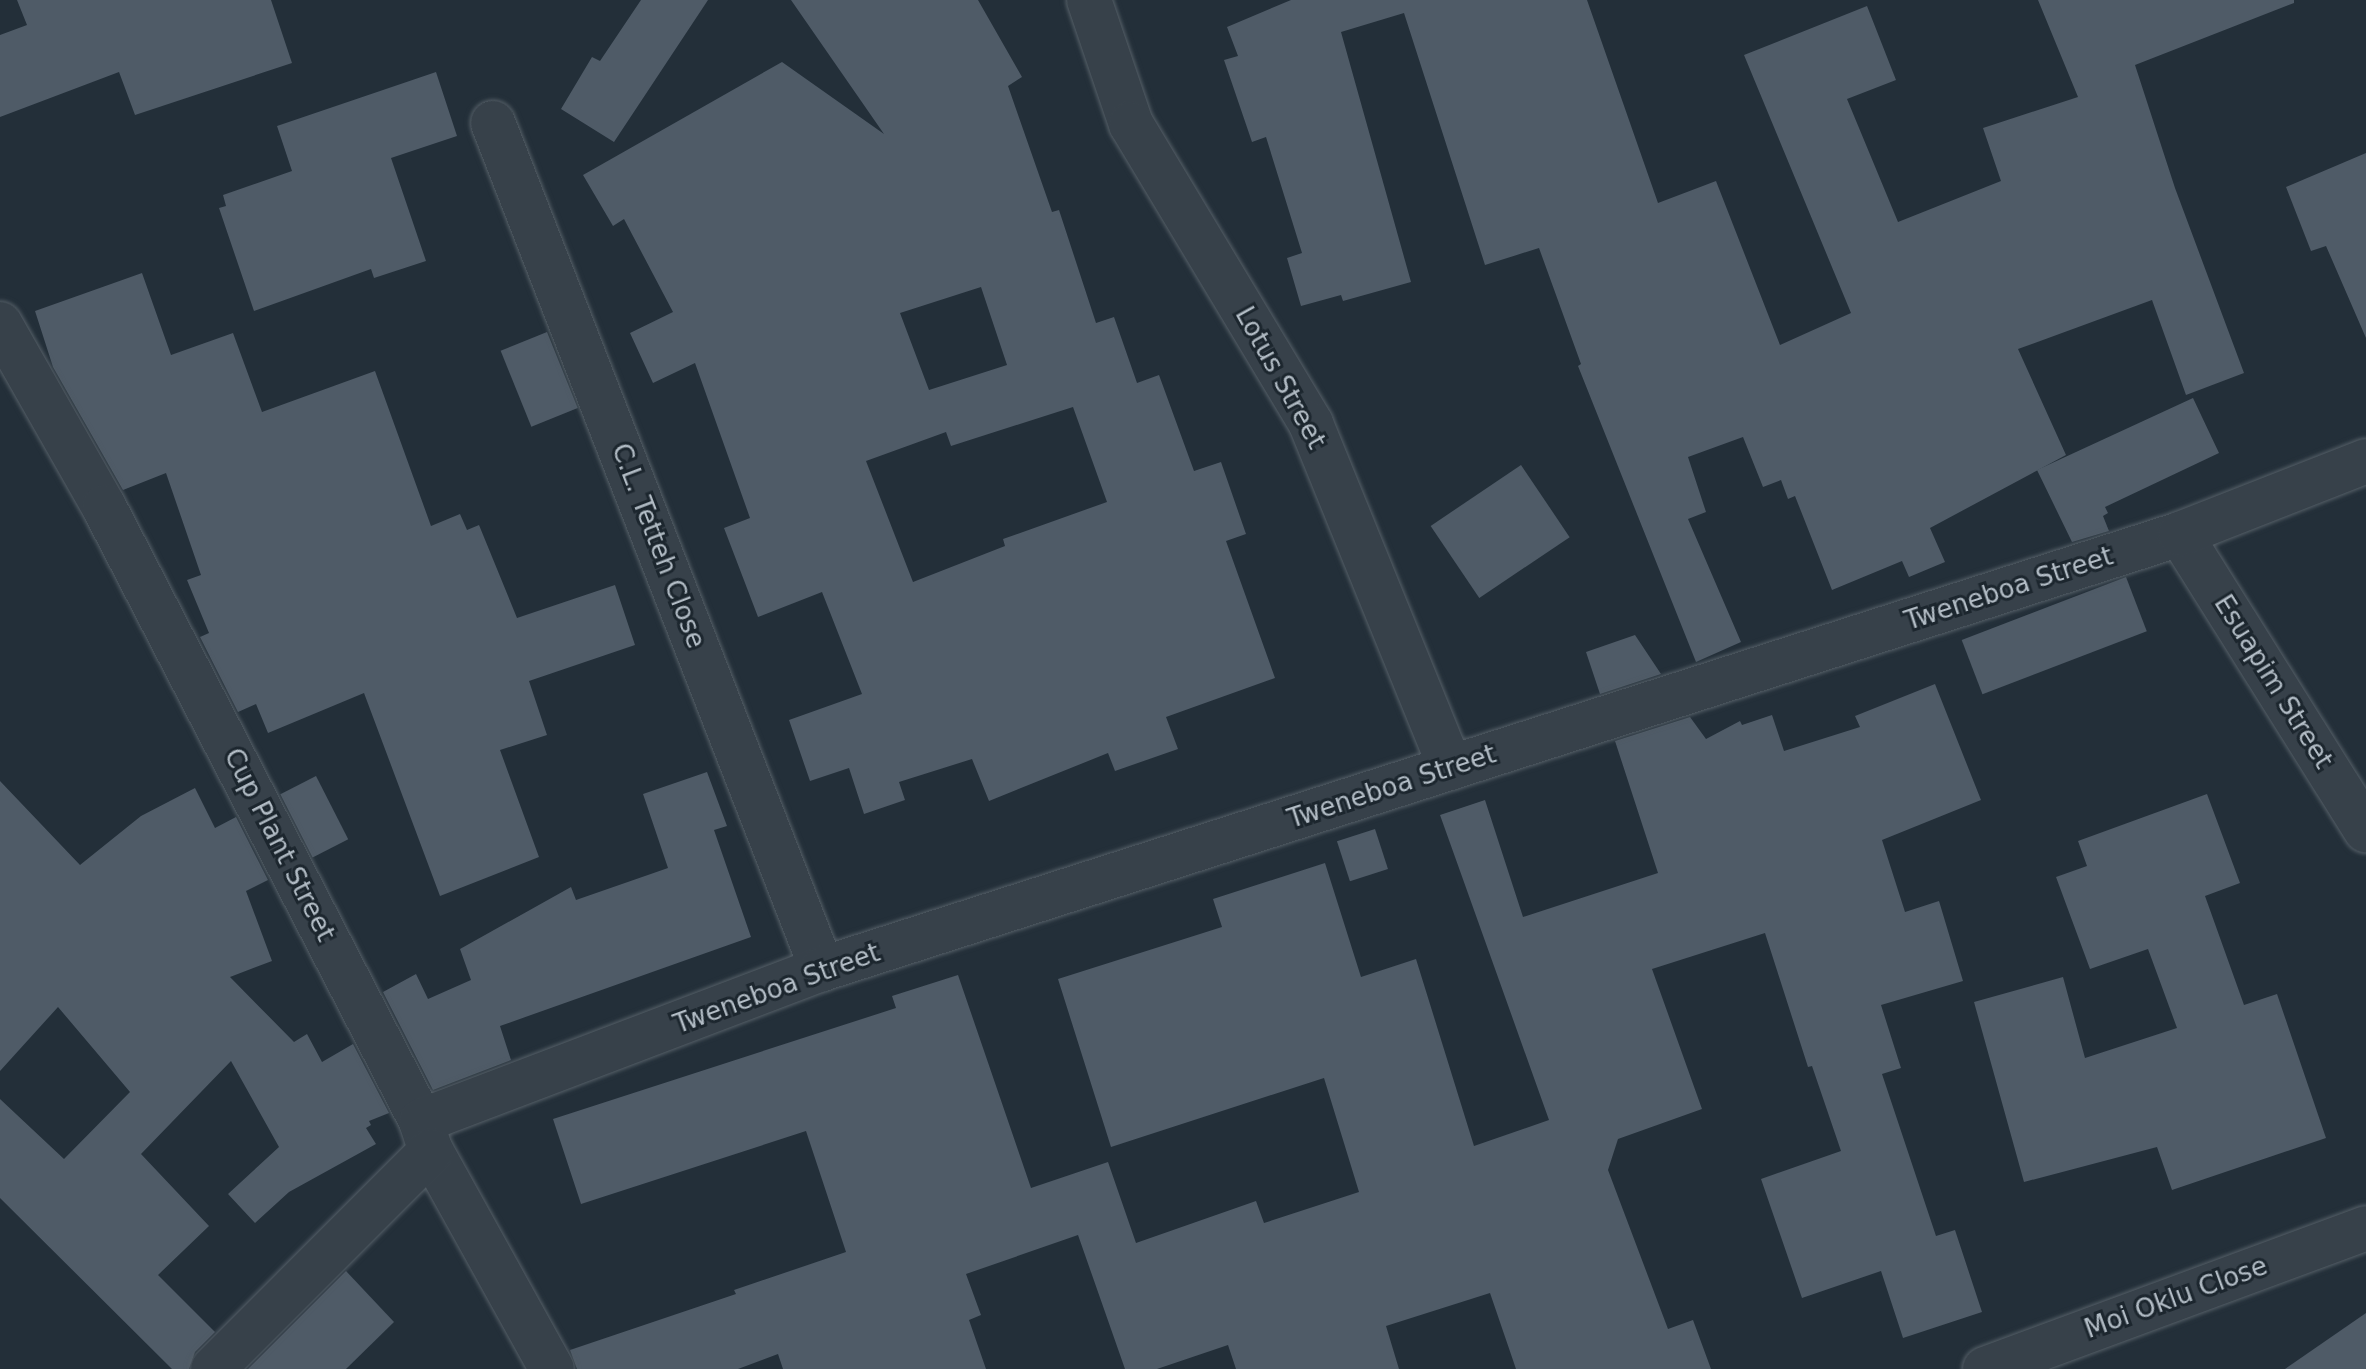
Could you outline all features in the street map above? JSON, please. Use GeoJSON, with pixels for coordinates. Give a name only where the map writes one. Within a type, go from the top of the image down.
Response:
{"type":"FeatureCollection","features":[{"type":"Feature","properties":{"kind":"street","name":"Lotus Street"},"geometry":{"type":"LineString","coordinates":[[1089,0],[1131,124],[1311,424],[1451,768]]}},
{"type":"Feature","properties":{"kind":"street","name":"C.L. Tetteh Close"},"geometry":{"type":"LineString","coordinates":[[493,123],[822,969]]}},
{"type":"Feature","properties":{"kind":"street","name":"Cup Plant Street"},"geometry":{"type":"LineString","coordinates":[[0,324],[111,521],[426,1136],[552,1369]]}},
{"type":"Feature","properties":{"kind":"street","name":"Tweneboa Street"},"geometry":{"type":"LineString","coordinates":[[426,1136],[822,969],[2180,534],[2366,461]]}},
{"type":"Feature","properties":{"kind":"street","name":"Esuapim Street"},"geometry":{"type":"LineString","coordinates":[[2180,534],[2366,830]]}},
{"type":"Feature","properties":{"kind":"street"},"geometry":{"type":"LineString","coordinates":[[213,1369],[426,1136]]}},
{"type":"Feature","properties":{"kind":"street","name":"Moi Oklu Close"},"geometry":{"type":"LineString","coordinates":[[1985,1369],[2366,1228]]}},
{"type":"Feature","properties":{"kind":"building"},"geometry":{"type":"Polygon","coordinates":[[[17,0],[271,0],[292,63],[135,115],[119,72],[0,117],[0,35],[27,25],[17,0]]]}},
{"type":"Feature","properties":{"kind":"building"},"geometry":{"type":"Polygon","coordinates":[[[641,0],[708,0],[614,142],[561,109],[592,57],[600,61],[641,0]]]}},
{"type":"Feature","properties":{"kind":"building"},"geometry":{"type":"Polygon","coordinates":[[[791,0],[978,0],[1022,77],[1008,86],[1052,212],[1059,210],[1096,323],[1114,317],[1137,383],[1159,375],[1194,471],[1221,462],[1246,534],[1226,541],[1275,678],[1166,717],[1178,749],[1115,771],[1108,753],[989,801],[972,759],[899,782],[905,800],[864,814],[849,768],[810,781],[789,720],[862,694],[822,592],[758,617],[724,528],[750,518],[695,363],[653,383],[630,333],[673,312],[624,219],[613,226],[583,175],[782,62],[884,134],[791,0]],[[981,287],[900,313],[929,390],[1007,365],[981,287]],[[1073,407],[951,446],[946,432],[866,461],[913,582],[1005,546],[1003,539],[1107,502],[1073,407]]]}},
{"type":"Feature","properties":{"kind":"building"},"geometry":{"type":"Polygon","coordinates":[[[1291,0],[1587,0],[1658,203],[1716,181],[1780,345],[1851,313],[1744,55],[1867,6],[1896,80],[1847,99],[1898,222],[2001,181],[1983,128],[2078,97],[2038,0],[2294,0],[2294,3],[2135,65],[2175,188],[2244,373],[2186,395],[2152,300],[2018,349],[2066,455],[1930,528],[1945,562],[1909,577],[1902,561],[1832,590],[1795,496],[1788,499],[1781,480],[1763,487],[1743,437],[1688,457],[1706,512],[1688,519],[1741,642],[1696,662],[1578,366],[1581,364],[1539,248],[1485,265],[1404,13],[1341,32],[1411,282],[1343,301],[1341,295],[1301,306],[1287,258],[1302,253],[1266,137],[1252,142],[1224,60],[1238,56],[1227,27],[1291,0]]]}},
{"type":"Feature","properties":{"kind":"building"},"geometry":{"type":"Polygon","coordinates":[[[436,72],[457,136],[391,158],[426,261],[374,278],[371,269],[254,311],[219,208],[226,206],[223,195],[292,171],[277,126],[436,72]]]}},
{"type":"Feature","properties":{"kind":"building"},"geometry":{"type":"Polygon","coordinates":[[[2366,153],[2366,338],[2326,246],[2311,251],[2286,187],[2366,153]]]}},
{"type":"Feature","properties":{"kind":"building"},"geometry":{"type":"Polygon","coordinates":[[[142,273],[171,355],[233,333],[262,412],[375,371],[431,526],[460,514],[467,530],[479,525],[517,618],[615,585],[635,645],[529,681],[547,735],[500,750],[539,857],[440,896],[364,693],[268,733],[256,704],[238,712],[200,637],[209,633],[187,580],[201,575],[166,473],[123,490],[53,367],[35,311],[142,273]]]}},
{"type":"Feature","properties":{"kind":"building"},"geometry":{"type":"Polygon","coordinates":[[[547,332],[578,408],[531,427],[501,351],[547,332]]]}},
{"type":"Feature","properties":{"kind":"building"},"geometry":{"type":"Polygon","coordinates":[[[2193,398],[2219,453],[2105,507],[2108,513],[2103,516],[2109,531],[2072,542],[2037,470],[2193,398]]]}},
{"type":"Feature","properties":{"kind":"building"},"geometry":{"type":"Polygon","coordinates":[[[1521,465],[1570,537],[1479,598],[1431,526],[1521,465]]]}},
{"type":"Feature","properties":{"kind":"building"},"geometry":{"type":"Polygon","coordinates":[[[2126,577],[2147,631],[1982,694],[1962,640],[2126,577]]]}},
{"type":"Feature","properties":{"kind":"building"},"geometry":{"type":"Polygon","coordinates":[[[1635,635],[1661,674],[1600,694],[1586,652],[1635,635]]]}},
{"type":"Feature","properties":{"kind":"building"},"geometry":{"type":"Polygon","coordinates":[[[1935,684],[1981,800],[1882,840],[1905,912],[1939,901],[1963,981],[1881,1005],[1901,1068],[1882,1074],[1936,1236],[1955,1230],[1982,1312],[1903,1338],[1881,1271],[1802,1298],[1761,1179],[1841,1151],[1812,1066],[1808,1067],[1765,933],[1652,969],[1702,1109],[1618,1139],[1608,1170],[1668,1329],[1693,1320],[1711,1369],[1516,1369],[1490,1293],[1386,1326],[1399,1369],[1236,1369],[1228,1345],[1157,1369],[1125,1369],[1078,1235],[966,1274],[981,1315],[969,1320],[986,1369],[783,1369],[778,1354],[738,1369],[577,1369],[570,1350],[736,1294],[734,1290],[846,1252],[806,1131],[581,1204],[553,1119],[896,1008],[892,996],[958,975],[1031,1188],[1108,1162],[1136,1243],[1256,1201],[1264,1223],[1359,1192],[1324,1078],[1111,1147],[1058,979],[1222,927],[1213,899],[1325,863],[1361,977],[1416,959],[1474,1146],[1549,1120],[1440,815],[1485,800],[1523,917],[1658,873],[1615,741],[1690,717],[1706,739],[1740,721],[1742,725],[1772,715],[1784,751],[1860,727],[1855,716],[1935,684]]]}},
{"type":"Feature","properties":{"kind":"building"},"geometry":{"type":"Polygon","coordinates":[[[707,772],[727,826],[714,830],[751,937],[500,1026],[511,1060],[433,1090],[383,992],[416,974],[428,999],[471,980],[460,949],[571,887],[576,900],[668,868],[643,794],[707,772]]]}},
{"type":"Feature","properties":{"kind":"building"},"geometry":{"type":"Polygon","coordinates":[[[316,776],[348,839],[313,857],[280,794],[316,776]]]}},
{"type":"Feature","properties":{"kind":"building"},"geometry":{"type":"Polygon","coordinates":[[[0,781],[80,865],[141,816],[195,788],[215,828],[236,817],[268,880],[246,891],[272,961],[230,977],[294,1042],[307,1034],[322,1062],[353,1044],[389,1113],[369,1121],[371,1125],[366,1128],[376,1144],[289,1192],[255,1223],[228,1194],[279,1147],[231,1061],[141,1154],[209,1226],[158,1275],[215,1332],[195,1352],[189,1369],[172,1369],[0,1198],[0,1099],[64,1159],[130,1092],[58,1007],[0,1071],[0,781]]]}},
{"type":"Feature","properties":{"kind":"building"},"geometry":{"type":"Polygon","coordinates":[[[2207,794],[2240,883],[2205,896],[2244,1005],[2277,994],[2326,1138],[2172,1190],[2157,1147],[2024,1182],[1974,1002],[2063,977],[2085,1058],[2177,1028],[2148,949],[2090,969],[2056,877],[2087,866],[2078,841],[2207,794]]]}},
{"type":"Feature","properties":{"kind":"building"},"geometry":{"type":"Polygon","coordinates":[[[1375,829],[1388,869],[1350,881],[1337,841],[1375,829]]]}},
{"type":"Feature","properties":{"kind":"building"},"geometry":{"type":"Polygon","coordinates":[[[346,1271],[394,1322],[346,1369],[248,1369],[346,1271]]]}},
{"type":"Feature","properties":{"kind":"building"},"geometry":{"type":"Polygon","coordinates":[[[2366,1313],[2366,1369],[2285,1369],[2366,1313]]]}}]}
